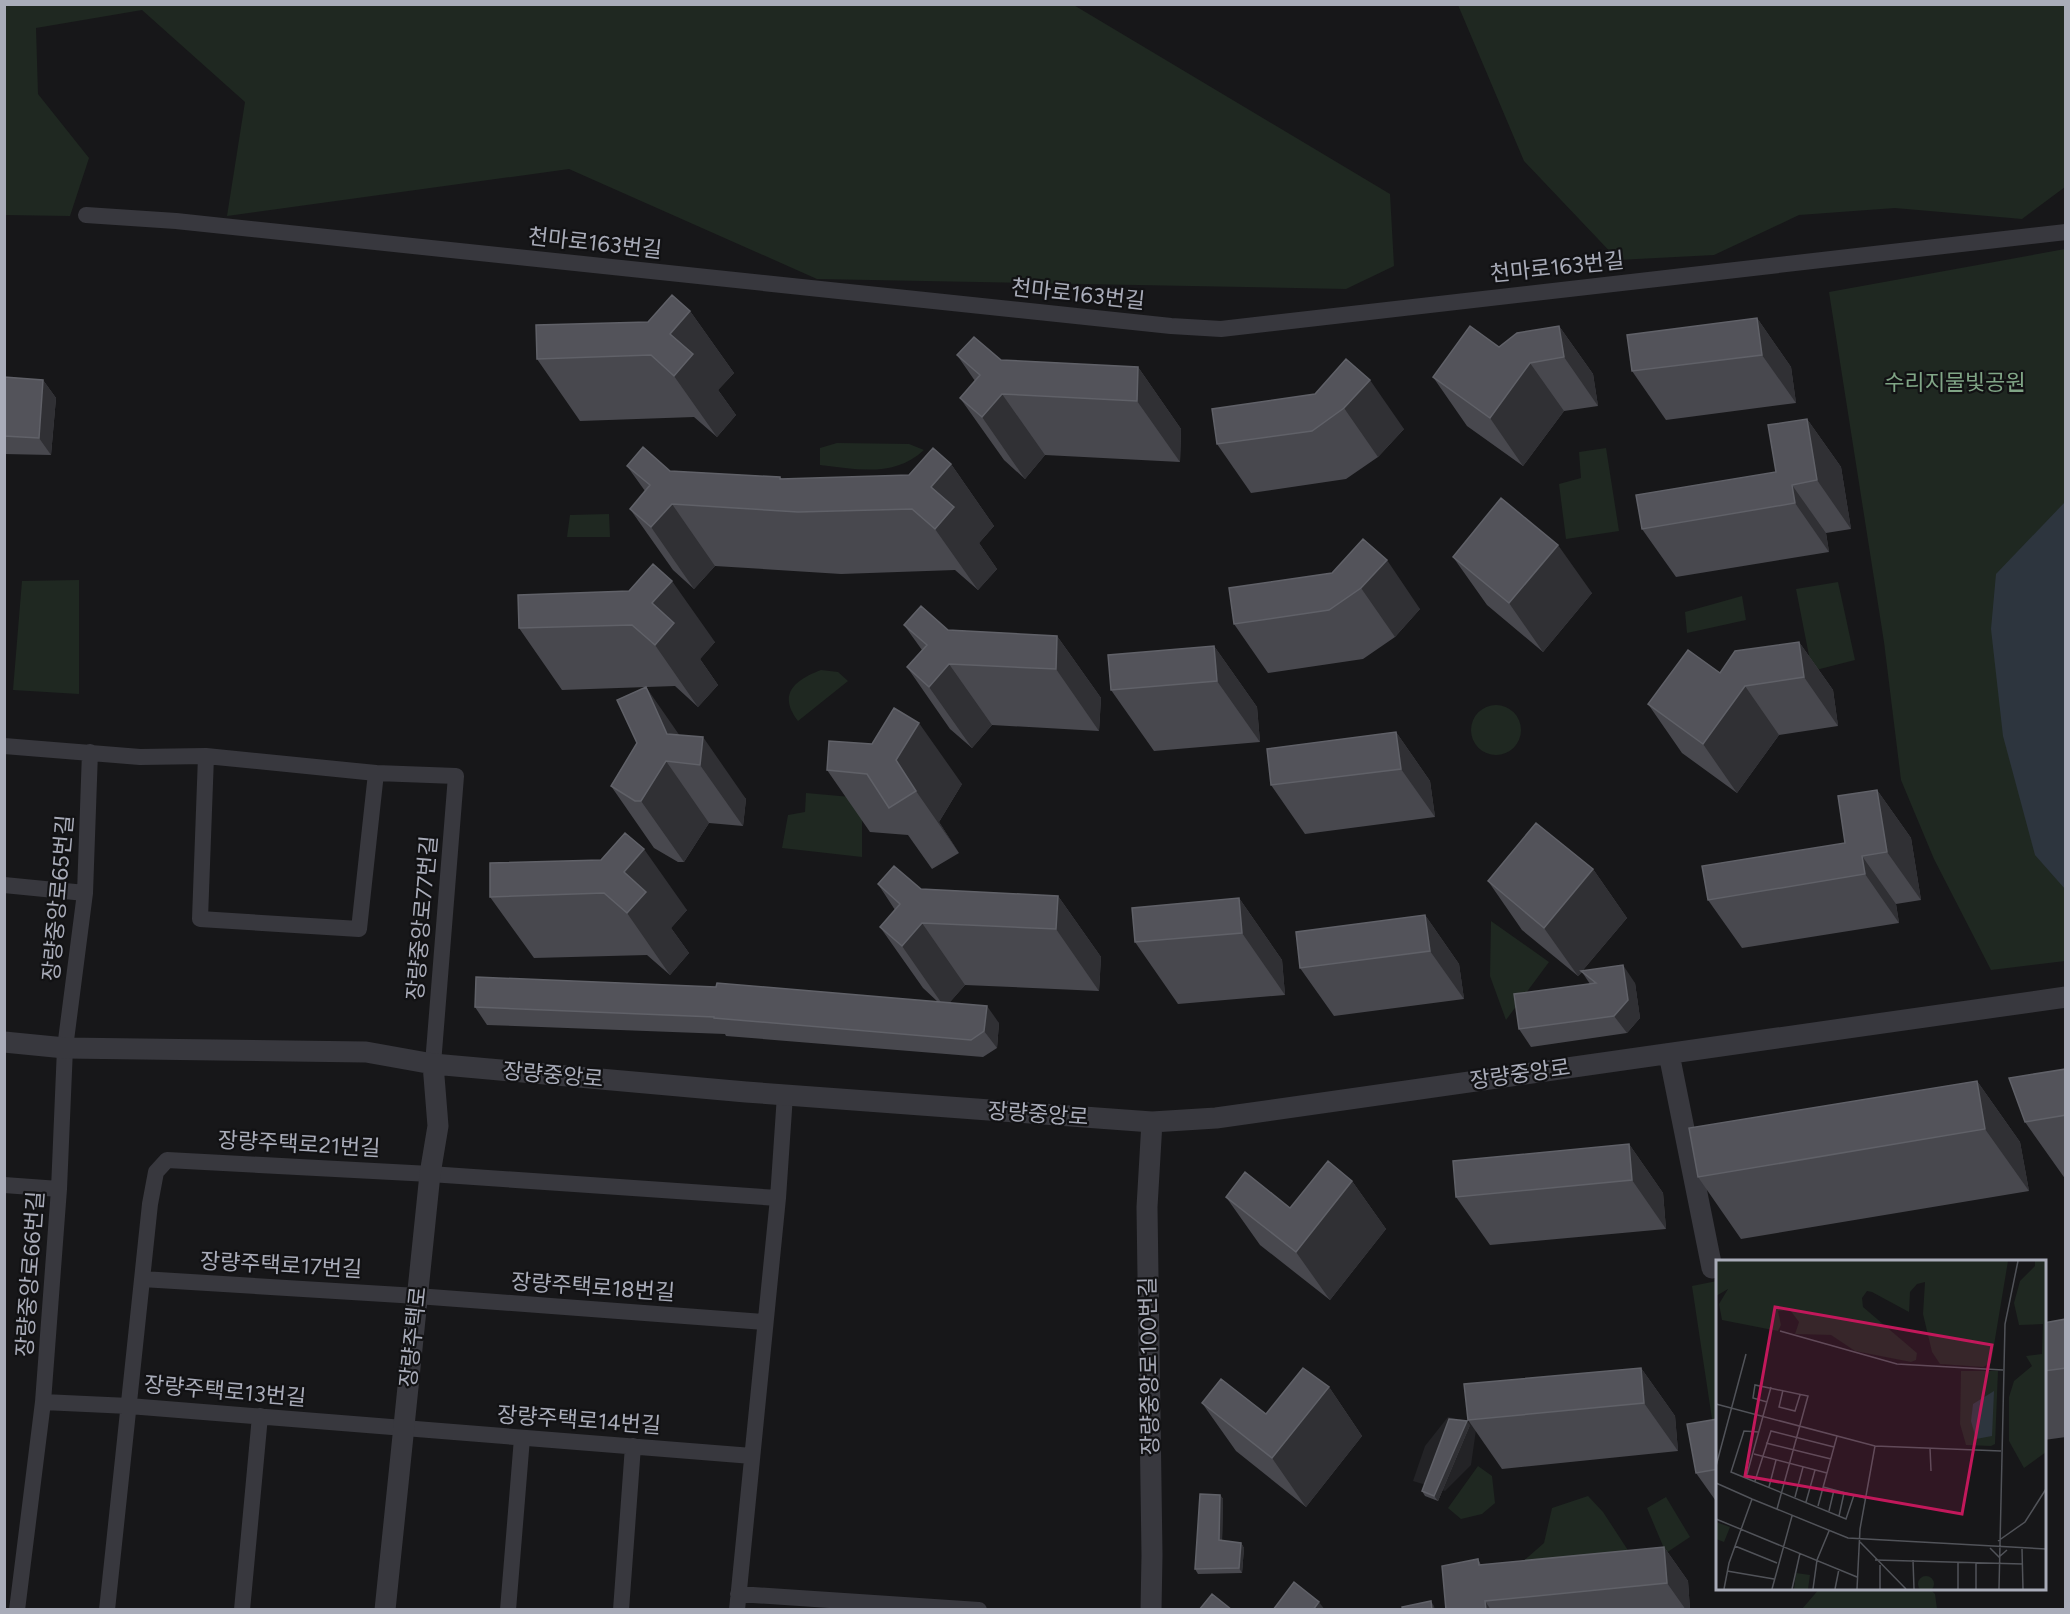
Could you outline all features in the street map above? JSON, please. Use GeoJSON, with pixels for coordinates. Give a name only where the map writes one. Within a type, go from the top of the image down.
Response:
{"type":"FeatureCollection","features":[{"type":"Feature","properties":{"kind":"street","name":"천마로163번길"},"geometry":{"type":"LineString","coordinates":[[86,215],[176,221],[1159,325],[1221,329],[2066,232]]}},
{"type":"Feature","properties":{"kind":"street"},"geometry":{"type":"LineString","coordinates":[[4,746],[141,757],[206,756],[376,773],[359,929],[200,919],[206,756]]}},
{"type":"Feature","properties":{"kind":"street","name":"장량중앙로65번길"},"geometry":{"type":"LineString","coordinates":[[65,1048],[85,893],[90,752]]}},
{"type":"Feature","properties":{"kind":"street","name":"장량중앙로77번길"},"geometry":{"type":"LineString","coordinates":[[376,773],[456,776],[433,1064]]}},
{"type":"Feature","properties":{"kind":"street"},"geometry":{"type":"LineString","coordinates":[[4,885],[85,893]]}},
{"type":"Feature","properties":{"kind":"street","name":"장량중앙로"},"geometry":{"type":"LineString","coordinates":[[4,1042],[65,1048],[366,1052],[433,1064],[785,1095],[1152,1122],[1216,1118],[2066,998]]}},
{"type":"Feature","properties":{"kind":"street","name":"장량중앙로66번길"},"geometry":{"type":"LineString","coordinates":[[17,1610],[43,1402],[59,1189],[65,1048]]}},
{"type":"Feature","properties":{"kind":"street"},"geometry":{"type":"LineString","coordinates":[[1669,1053],[1712,1269]]}},
{"type":"Feature","properties":{"kind":"street","name":"장량주택로"},"geometry":{"type":"LineString","coordinates":[[385,1610],[430,1174],[438,1126],[433,1064]]}},
{"type":"Feature","properties":{"kind":"street"},"geometry":{"type":"LineString","coordinates":[[785,1095],[778,1198],[738,1602],[979,1610]]}},
{"type":"Feature","properties":{"kind":"street","name":"장량중앙로100번길"},"geometry":{"type":"LineString","coordinates":[[1151,1610],[1147,1207],[1152,1122]]}},
{"type":"Feature","properties":{"kind":"street","name":"장량주택로21번길"},"geometry":{"type":"LineString","coordinates":[[142,1279],[156,1172],[167,1160],[430,1174],[778,1198]]}},
{"type":"Feature","properties":{"kind":"street"},"geometry":{"type":"LineString","coordinates":[[4,1185],[59,1189]]}},
{"type":"Feature","properties":{"kind":"street"},"geometry":{"type":"LineString","coordinates":[[107,1610],[142,1279]]}},
{"type":"Feature","properties":{"kind":"street","name":"장량주택로17번길"},"geometry":{"type":"LineString","coordinates":[[142,1279],[417,1296]]}},
{"type":"Feature","properties":{"kind":"street","name":"장량주택로18번길"},"geometry":{"type":"LineString","coordinates":[[417,1296],[765,1322]]}},
{"type":"Feature","properties":{"kind":"street","name":"장량주택로13번길"},"geometry":{"type":"LineString","coordinates":[[43,1402],[129,1406],[403,1428]]}},
{"type":"Feature","properties":{"kind":"street"},"geometry":{"type":"LineString","coordinates":[[242,1610],[260,1416]]}},
{"type":"Feature","properties":{"kind":"street","name":"장량주택로14번길"},"geometry":{"type":"LineString","coordinates":[[403,1428],[752,1456]]}},
{"type":"Feature","properties":{"kind":"street"},"geometry":{"type":"LineString","coordinates":[[508,1610],[522,1438]]}},
{"type":"Feature","properties":{"kind":"street"},"geometry":{"type":"LineString","coordinates":[[621,1610],[633,1446]]}},
{"type":"Feature","properties":{"kind":"shaded area"},"geometry":{"type":"Polygon","coordinates":[[[2065,502],[2065,889],[2035,855],[2003,736],[1991,629],[1996,574],[2065,502]]]}},
{"type":"Feature","properties":{"kind":"shaded area"},"geometry":{"type":"Polygon","coordinates":[[[1448,1417],[1477,1423],[1471,1465],[1445,1491],[1413,1481],[1425,1446],[1448,1417]]]}},
{"type":"Feature","properties":{"kind":"green space"},"geometry":{"type":"Polygon","coordinates":[[[1072,4],[1390,194],[1394,266],[1346,289],[817,279],[569,169],[227,216],[245,102],[142,10],[36,28],[38,94],[89,158],[70,216],[5,215],[5,5],[1072,4]]]}},
{"type":"Feature","properties":{"kind":"green space"},"geometry":{"type":"Polygon","coordinates":[[[1458,5],[2065,5],[2065,187],[2022,219],[1895,208],[1799,215],[1714,255],[1618,260],[1524,161],[1458,5]]]}},
{"type":"Feature","properties":{"kind":"green space","name":"수리지물빛공원"},"geometry":{"type":"Polygon","coordinates":[[[2065,249],[2065,961],[1991,970],[1934,859],[1901,780],[1884,642],[1829,292],[2065,249]]]}},
{"type":"Feature","properties":{"kind":"green space"},"geometry":{"type":"Polygon","coordinates":[[[837,443],[909,444],[924,450],[900,465],[875,470],[820,465],[820,448],[837,443]]]}},
{"type":"Feature","properties":{"kind":"green space"},"geometry":{"type":"Polygon","coordinates":[[[1606,448],[1619,531],[1566,539],[1559,484],[1581,478],[1579,452],[1606,448]]]}},
{"type":"Feature","properties":{"kind":"green space"},"geometry":{"type":"Polygon","coordinates":[[[609,514],[610,537],[567,537],[570,515],[609,514]]]}},
{"type":"Feature","properties":{"kind":"green space"},"geometry":{"type":"Polygon","coordinates":[[[79,580],[79,694],[13,690],[22,581],[79,580]]]}},
{"type":"Feature","properties":{"kind":"green space"},"geometry":{"type":"Polygon","coordinates":[[[1838,582],[1855,660],[1812,671],[1796,589],[1838,582]]]}},
{"type":"Feature","properties":{"kind":"green space"},"geometry":{"type":"Polygon","coordinates":[[[1742,596],[1746,620],[1687,633],[1685,612],[1742,596]]]}},
{"type":"Feature","properties":{"kind":"green space"},"geometry":{"type":"Polygon","coordinates":[[[821,670],[838,672],[848,681],[798,721],[789,703],[792,689],[803,678],[821,670]]]}},
{"type":"Feature","properties":{"kind":"green space"},"geometry":{"type":"Polygon","coordinates":[[[1496,705],[1510,709],[1517,716],[1521,730],[1517,744],[1510,751],[1496,755],[1482,751],[1475,744],[1471,730],[1475,716],[1482,709],[1496,705]]]}},
{"type":"Feature","properties":{"kind":"green space"},"geometry":{"type":"Polygon","coordinates":[[[806,793],[862,798],[862,857],[782,848],[788,815],[805,812],[806,793]]]}},
{"type":"Feature","properties":{"kind":"green space"},"geometry":{"type":"Polygon","coordinates":[[[1491,921],[1549,962],[1506,1020],[1490,976],[1491,921]]]}},
{"type":"Feature","properties":{"kind":"green space"},"geometry":{"type":"Polygon","coordinates":[[[1716,1281],[1716,1439],[1715,1439],[1692,1286],[1716,1281]]]}},
{"type":"Feature","properties":{"kind":"green space"},"geometry":{"type":"Polygon","coordinates":[[[1478,1466],[1492,1476],[1495,1503],[1482,1514],[1461,1519],[1448,1508],[1478,1466]]]}},
{"type":"Feature","properties":{"kind":"green space"},"geometry":{"type":"Polygon","coordinates":[[[1588,1496],[1603,1512],[1635,1561],[1511,1572],[1544,1543],[1552,1508],[1588,1496]]]}},
{"type":"Feature","properties":{"kind":"green space"},"geometry":{"type":"Polygon","coordinates":[[[1666,1497],[1690,1537],[1666,1553],[1647,1508],[1666,1497]]]}},
{"type":"Feature","properties":{"kind":"green space"},"geometry":{"type":"Polygon","coordinates":[[[1818,1590],[1931,1590],[1935,1594],[1937,1609],[1802,1609],[1818,1590]]]}},
{"type":"Feature","properties":{"kind":"building"},"geometry":{"type":"Polygon","coordinates":[[[672,295],[690,311],[670,334],[693,354],[674,376],[651,355],[537,359],[536,325],[648,322],[672,295]]]}},
{"type":"Feature","properties":{"kind":"building"},"geometry":{"type":"Polygon","coordinates":[[[1757,318],[1762,355],[1632,371],[1627,335],[1757,318]]]}},
{"type":"Feature","properties":{"kind":"building"},"geometry":{"type":"Polygon","coordinates":[[[1470,326],[1499,347],[1517,333],[1559,326],[1564,357],[1530,363],[1490,418],[1433,377],[1470,326]]]}},
{"type":"Feature","properties":{"kind":"building"},"geometry":{"type":"Polygon","coordinates":[[[974,337],[1001,360],[1138,367],[1137,401],[1002,394],[982,417],[960,398],[980,375],[957,355],[974,337]]]}},
{"type":"Feature","properties":{"kind":"building"},"geometry":{"type":"Polygon","coordinates":[[[1346,359],[1370,380],[1344,408],[1312,431],[1217,444],[1212,409],[1315,394],[1346,359]]]}},
{"type":"Feature","properties":{"kind":"building"},"geometry":{"type":"Polygon","coordinates":[[[4,377],[43,380],[39,438],[4,436],[4,377]]]}},
{"type":"Feature","properties":{"kind":"building"},"geometry":{"type":"Polygon","coordinates":[[[1807,419],[1817,480],[1792,485],[1795,503],[1642,529],[1636,495],[1776,472],[1768,425],[1807,419]]]}},
{"type":"Feature","properties":{"kind":"building"},"geometry":{"type":"Polygon","coordinates":[[[643,447],[670,471],[780,477],[780,479],[909,475],[933,448],[951,464],[931,487],[954,507],[935,529],[912,509],[798,512],[672,504],[651,527],[630,509],[650,485],[627,466],[643,447]]]}},
{"type":"Feature","properties":{"kind":"building"},"geometry":{"type":"Polygon","coordinates":[[[1501,498],[1558,545],[1509,603],[1453,557],[1501,498]]]}},
{"type":"Feature","properties":{"kind":"building"},"geometry":{"type":"Polygon","coordinates":[[[1363,539],[1387,560],[1361,588],[1329,610],[1234,624],[1229,588],[1332,573],[1363,539]]]}},
{"type":"Feature","properties":{"kind":"building"},"geometry":{"type":"Polygon","coordinates":[[[653,564],[672,581],[652,603],[674,623],[655,645],[632,625],[519,628],[518,595],[629,591],[653,564]]]}},
{"type":"Feature","properties":{"kind":"building"},"geometry":{"type":"Polygon","coordinates":[[[921,606],[948,630],[1057,636],[1056,669],[949,664],[929,687],[907,667],[927,645],[904,625],[921,606]]]}},
{"type":"Feature","properties":{"kind":"building"},"geometry":{"type":"Polygon","coordinates":[[[1799,642],[1804,677],[1745,686],[1703,744],[1648,704],[1688,650],[1720,673],[1735,651],[1799,642]]]}},
{"type":"Feature","properties":{"kind":"building"},"geometry":{"type":"Polygon","coordinates":[[[1214,646],[1217,681],[1111,690],[1108,655],[1214,646]]]}},
{"type":"Feature","properties":{"kind":"building"},"geometry":{"type":"Polygon","coordinates":[[[646,687],[667,734],[703,737],[700,765],[666,761],[641,801],[635,801],[611,786],[637,743],[617,700],[646,687]]]}},
{"type":"Feature","properties":{"kind":"building"},"geometry":{"type":"Polygon","coordinates":[[[894,708],[919,723],[896,760],[916,791],[889,808],[867,774],[827,770],[829,741],[872,744],[894,708]]]}},
{"type":"Feature","properties":{"kind":"building"},"geometry":{"type":"Polygon","coordinates":[[[1396,732],[1401,769],[1271,785],[1267,749],[1396,732]]]}},
{"type":"Feature","properties":{"kind":"building"},"geometry":{"type":"Polygon","coordinates":[[[1877,790],[1887,852],[1862,856],[1865,874],[1708,900],[1702,866],[1845,843],[1838,796],[1877,790]]]}},
{"type":"Feature","properties":{"kind":"building"},"geometry":{"type":"Polygon","coordinates":[[[1536,823],[1593,869],[1544,928],[1488,881],[1536,823]]]}},
{"type":"Feature","properties":{"kind":"building"},"geometry":{"type":"Polygon","coordinates":[[[625,833],[644,849],[624,872],[646,892],[627,913],[604,893],[490,897],[490,863],[601,860],[625,833]]]}},
{"type":"Feature","properties":{"kind":"building"},"geometry":{"type":"Polygon","coordinates":[[[894,866],[921,889],[1058,896],[1056,929],[922,923],[902,946],[880,927],[900,904],[878,884],[894,866]]]}},
{"type":"Feature","properties":{"kind":"building"},"geometry":{"type":"Polygon","coordinates":[[[1239,898],[1242,933],[1135,942],[1132,908],[1239,898]]]}},
{"type":"Feature","properties":{"kind":"building"},"geometry":{"type":"Polygon","coordinates":[[[1425,915],[1430,951],[1300,968],[1296,932],[1425,915]]]}},
{"type":"Feature","properties":{"kind":"building"},"geometry":{"type":"Polygon","coordinates":[[[1623,965],[1628,1000],[1614,1016],[1519,1029],[1514,994],[1596,983],[1581,971],[1623,965]]]}},
{"type":"Feature","properties":{"kind":"building"},"geometry":{"type":"Polygon","coordinates":[[[476,977],[716,987],[717,983],[987,1006],[984,1031],[971,1040],[714,1017],[475,1007],[476,977]]]}},
{"type":"Feature","properties":{"kind":"building"},"geometry":{"type":"Polygon","coordinates":[[[2066,1069],[2066,1115],[2025,1122],[2009,1078],[2066,1069]]]}},
{"type":"Feature","properties":{"kind":"building"},"geometry":{"type":"Polygon","coordinates":[[[1977,1081],[1985,1129],[1698,1177],[1689,1128],[1977,1081]]]}},
{"type":"Feature","properties":{"kind":"building"},"geometry":{"type":"Polygon","coordinates":[[[1629,1144],[1632,1180],[1456,1197],[1453,1161],[1629,1144]]]}},
{"type":"Feature","properties":{"kind":"building"},"geometry":{"type":"Polygon","coordinates":[[[1328,1161],[1352,1181],[1296,1252],[1226,1197],[1245,1172],[1290,1208],[1328,1161]]]}},
{"type":"Feature","properties":{"kind":"building"},"geometry":{"type":"Polygon","coordinates":[[[2066,1319],[2066,1368],[2046,1371],[2046,1323],[2066,1319]]]}},
{"type":"Feature","properties":{"kind":"building"},"geometry":{"type":"Polygon","coordinates":[[[1303,1368],[1329,1387],[1272,1458],[1202,1403],[1221,1379],[1266,1414],[1303,1368]]]}},
{"type":"Feature","properties":{"kind":"building"},"geometry":{"type":"Polygon","coordinates":[[[1641,1368],[1644,1403],[1468,1420],[1464,1384],[1641,1368]]]}},
{"type":"Feature","properties":{"kind":"building"},"geometry":{"type":"Polygon","coordinates":[[[1449,1419],[1467,1421],[1434,1496],[1422,1491],[1449,1419]]]}},
{"type":"Feature","properties":{"kind":"building"},"geometry":{"type":"Polygon","coordinates":[[[1716,1419],[1716,1469],[1696,1473],[1687,1424],[1716,1419]]]}},
{"type":"Feature","properties":{"kind":"building"},"geometry":{"type":"Polygon","coordinates":[[[1200,1494],[1220,1495],[1219,1540],[1241,1543],[1239,1568],[1195,1569],[1200,1494]]]}},
{"type":"Feature","properties":{"kind":"building"},"geometry":{"type":"Polygon","coordinates":[[[1664,1547],[1667,1583],[1485,1601],[1486,1610],[1446,1610],[1442,1566],[1478,1559],[1479,1565],[1664,1547]]]}},
{"type":"Feature","properties":{"kind":"building"},"geometry":{"type":"Polygon","coordinates":[[[1294,1582],[1319,1602],[1313,1610],[1273,1610],[1294,1582]]]}},
{"type":"Feature","properties":{"kind":"building"},"geometry":{"type":"Polygon","coordinates":[[[1212,1594],[1232,1610],[1199,1610],[1212,1594]]]}},
{"type":"Feature","properties":{"kind":"building"},"geometry":{"type":"Polygon","coordinates":[[[1431,1601],[1432,1610],[1403,1610],[1402,1607],[1431,1601]]]}}]}
